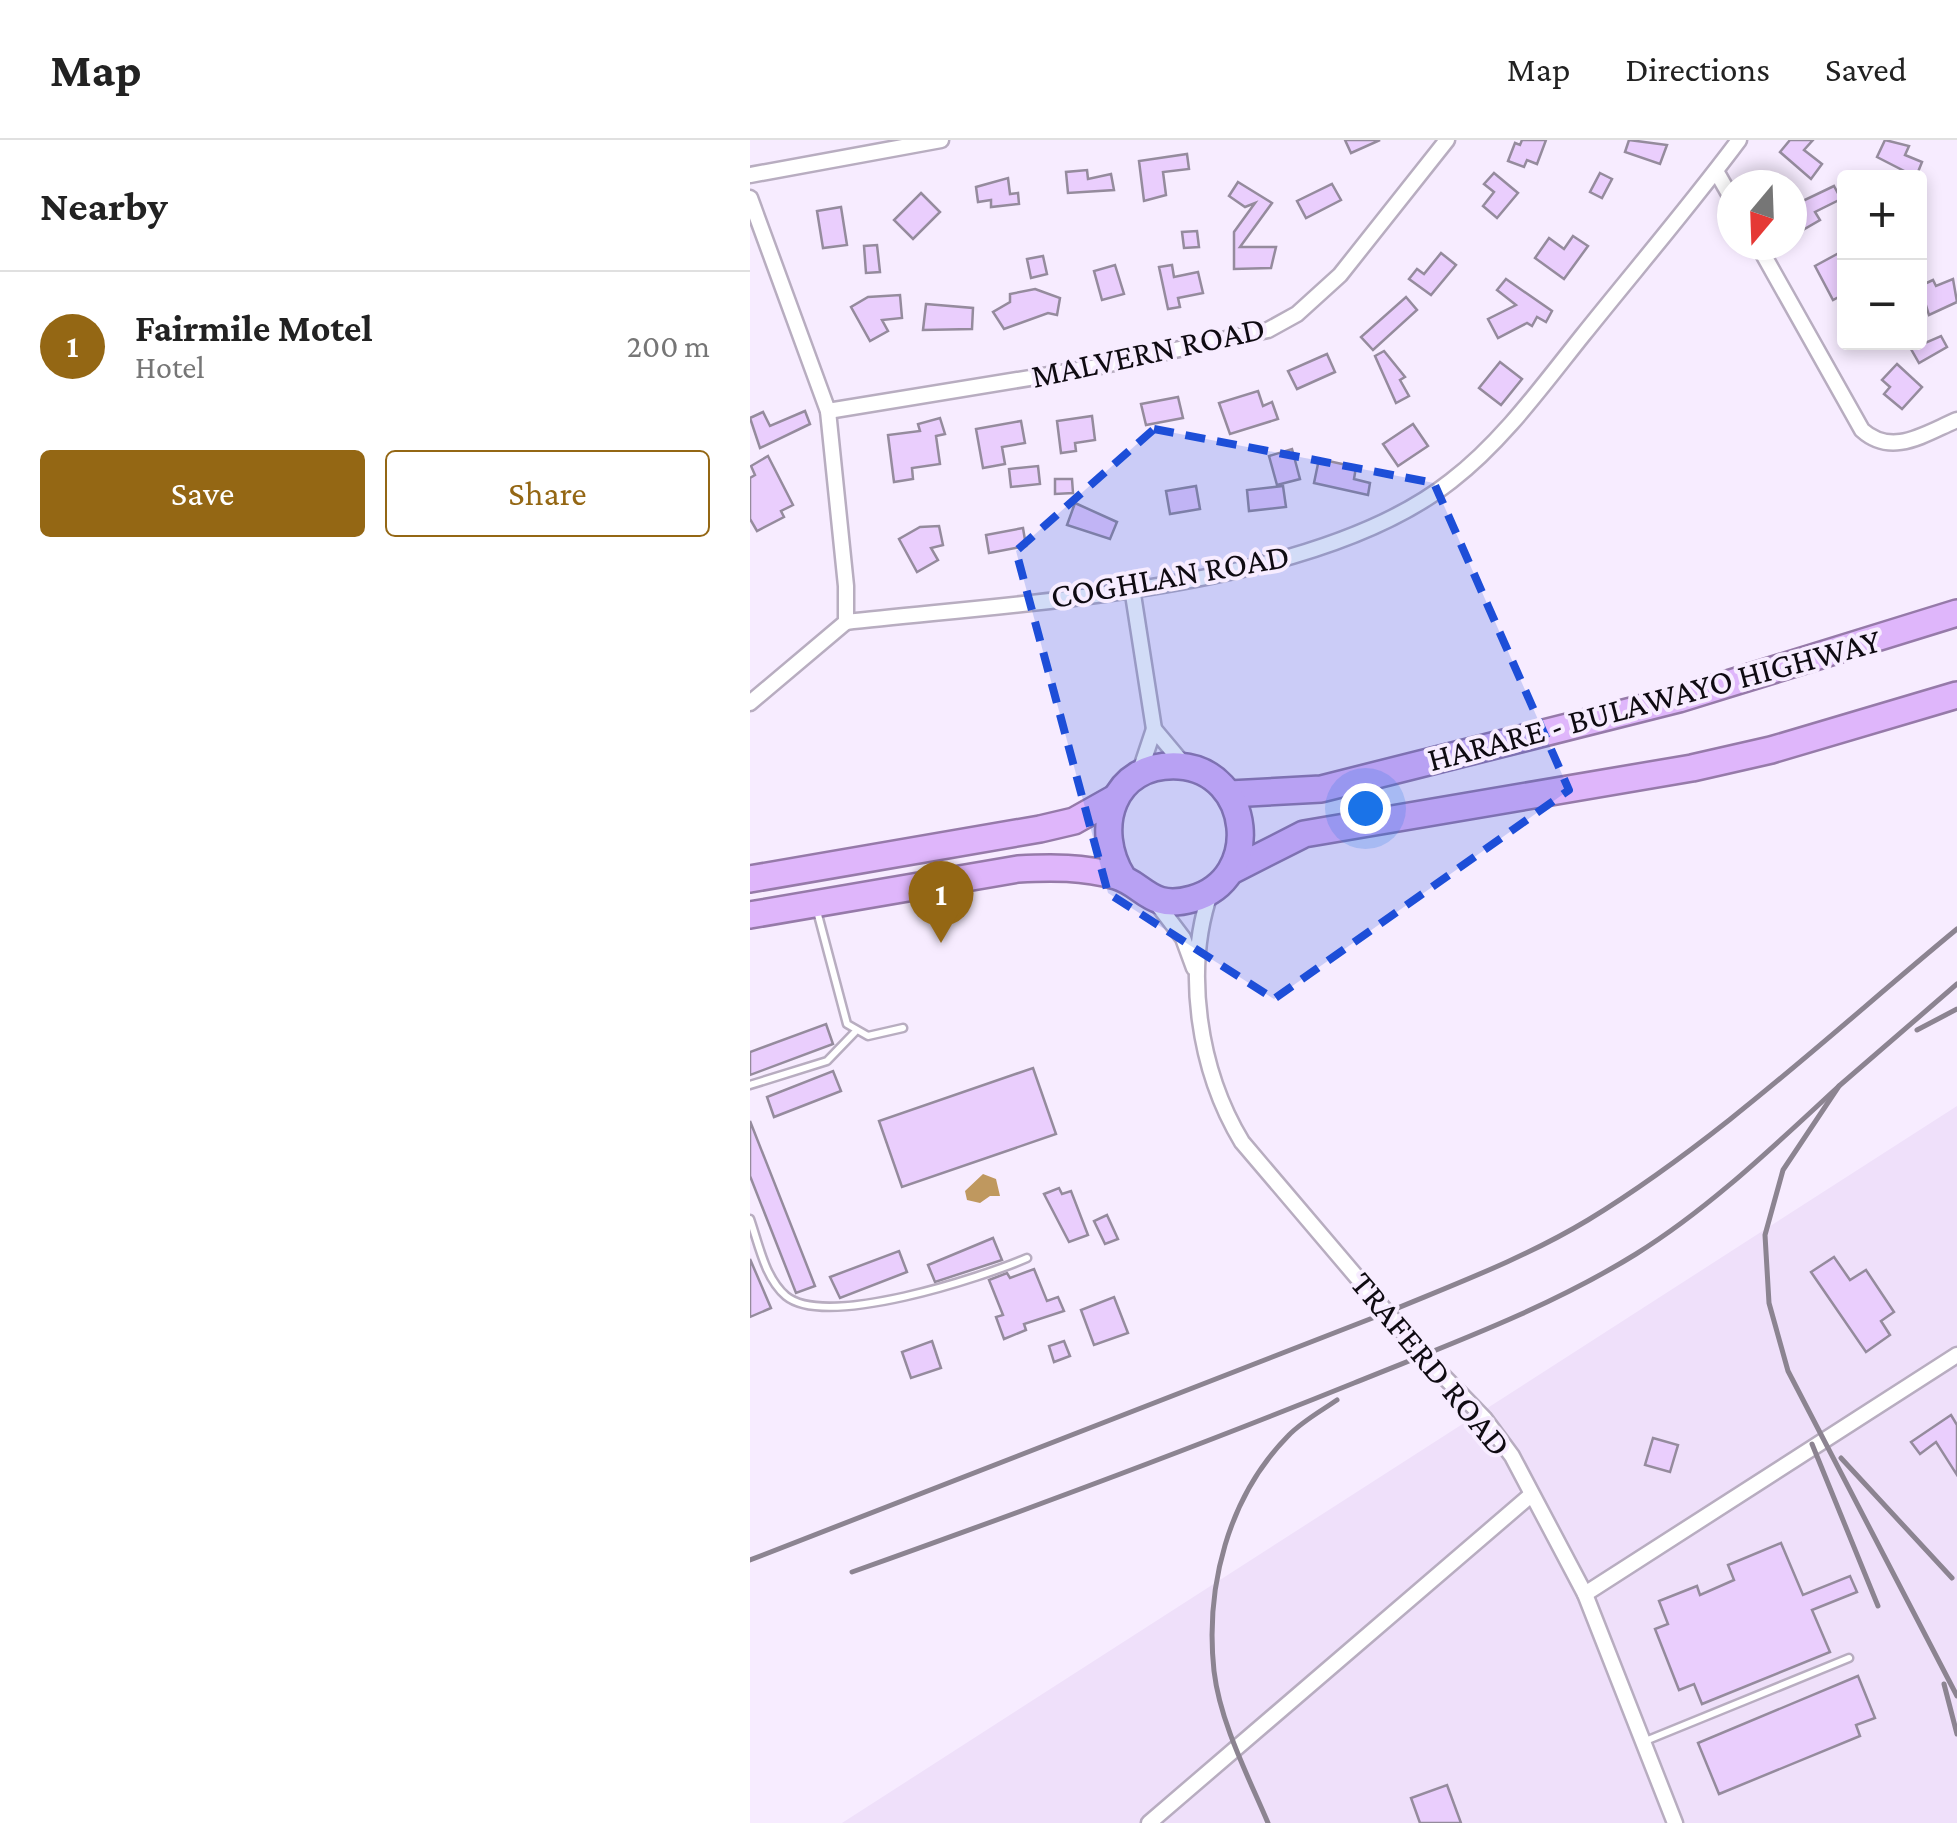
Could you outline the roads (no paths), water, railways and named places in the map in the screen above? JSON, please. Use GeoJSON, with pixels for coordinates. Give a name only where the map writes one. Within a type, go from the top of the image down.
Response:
{"type":"FeatureCollection","features":[{"type":"Feature","properties":{"kind":"highway","name":"HARARE - BULAWAYO HIGHWAY"},"geometry":{"type":"LineString","coordinates":[[1230,794],[1321,789],[1358,780],[1678,699],[1957,613]]}},
{"type":"Feature","properties":{"kind":"highway","name":"HARARE - BULAWAYO HIGHWAY"},"geometry":{"type":"LineString","coordinates":[[1211,890],[1231,871],[1304,834],[1692,768],[1771,750],[1957,695]]}},
{"type":"Feature","properties":{"kind":"highway"},"geometry":{"type":"LineString","coordinates":[[750,915],[1074,821],[1116,798],[1137,776],[1168,766],[1202,771],[1230,794],[1242,832],[1231,871]]}},
{"type":"Feature","properties":{"kind":"highway"},"geometry":{"type":"LineString","coordinates":[[1116,798],[1106,839],[1123,878]]}},
{"type":"Feature","properties":{"kind":"highway"},"geometry":{"type":"LineString","coordinates":[[750,880],[798,872],[827,895],[1058,866],[1123,878],[1153,898],[1193,899],[1211,890]]}},
{"type":"Feature","properties":{"kind":"street"},"geometry":{"type":"LineString","coordinates":[[750,176],[941,140]]}},
{"type":"Feature","properties":{"kind":"street","name":"MALVERN ROAD"},"geometry":{"type":"LineString","coordinates":[[828,411],[1091,368],[1268,330],[1298,314],[1340,276],[1447,140]]}},
{"type":"Feature","properties":{"kind":"street","name":"COGHLAN ROAD"},"geometry":{"type":"LineString","coordinates":[[846,622],[1132,588],[1269,564],[1372,529],[1452,481],[1529,402],[1739,140]]}},
{"type":"Feature","properties":{"kind":"street"},"geometry":{"type":"LineString","coordinates":[[750,198],[828,411],[846,586],[846,622],[750,702]]}},
{"type":"Feature","properties":{"kind":"street"},"geometry":{"type":"LineString","coordinates":[[1766,260],[1862,430],[1887,446],[1957,420]]}},
{"type":"Feature","properties":{"kind":"street"},"geometry":{"type":"LineString","coordinates":[[1132,588],[1154,729],[1137,776]]}},
{"type":"Feature","properties":{"kind":"street"},"geometry":{"type":"LineString","coordinates":[[1154,729],[1184,766]]}},
{"type":"Feature","properties":{"kind":"street","name":"TRAFERD ROAD"},"geometry":{"type":"LineString","coordinates":[[1211,890],[1199,934],[1198,978],[1210,1076],[1242,1142],[1484,1418],[1512,1456],[1585,1594],[1675,1823]]}},
{"type":"Feature","properties":{"kind":"street","name":"TRAFERD ROAD"},"geometry":{"type":"LineString","coordinates":[[1153,898],[1183,938],[1198,978]]}},
{"type":"Feature","properties":{"kind":"street"},"geometry":{"type":"LineString","coordinates":[[1585,1594],[1957,1355]]}},
{"type":"Feature","properties":{"kind":"street"},"geometry":{"type":"LineString","coordinates":[[1149,1823],[1531,1495]]}},
{"type":"Feature","properties":{"kind":"lane"},"geometry":{"type":"LineString","coordinates":[[798,872],[827,895],[847,1024],[868,1036],[903,1028]]}},
{"type":"Feature","properties":{"kind":"lane"},"geometry":{"type":"LineString","coordinates":[[750,1085],[827,1061],[855,1032]]}},
{"type":"Feature","properties":{"kind":"lane"},"geometry":{"type":"LineString","coordinates":[[750,1219],[773,1283],[790,1300],[809,1304],[922,1296],[1028,1258]]}},
{"type":"Feature","properties":{"kind":"lane"},"geometry":{"type":"LineString","coordinates":[[1643,1742],[1849,1658]]}},
{"type":"Feature","properties":{"kind":"railway"},"geometry":{"type":"LineString","coordinates":[[750,1560],[1388,1312],[1564,1234],[1637,1189],[1731,1119],[1957,929]]}},
{"type":"Feature","properties":{"kind":"railway"},"geometry":{"type":"LineString","coordinates":[[1957,984],[1839,1086],[1783,1170],[1765,1235],[1769,1303],[1788,1371],[1957,1696]]}},
{"type":"Feature","properties":{"kind":"railway"},"geometry":{"type":"LineString","coordinates":[[1917,1030],[1957,1009]]}},
{"type":"Feature","properties":{"kind":"railway"},"geometry":{"type":"LineString","coordinates":[[852,1572],[1229,1432],[1462,1340],[1568,1292],[1636,1254],[1690,1217],[1839,1086]]}},
{"type":"Feature","properties":{"kind":"railway"},"geometry":{"type":"LineString","coordinates":[[1268,1823],[1236,1748],[1217,1690],[1212,1639],[1218,1576],[1236,1515],[1267,1460],[1293,1431],[1337,1400]]}},
{"type":"Feature","properties":{"kind":"railway"},"geometry":{"type":"LineString","coordinates":[[1812,1444],[1878,1606]]}},
{"type":"Feature","properties":{"kind":"railway"},"geometry":{"type":"LineString","coordinates":[[1841,1458],[1952,1578]]}},
{"type":"Feature","properties":{"kind":"railway"},"geometry":{"type":"LineString","coordinates":[[1944,1684],[1957,1734]]}},
{"type":"Feature","properties":{"kind":"place","name":"Fairmile Motel"},"geometry":{"type":"Point","coordinates":[941,943]}}]}
